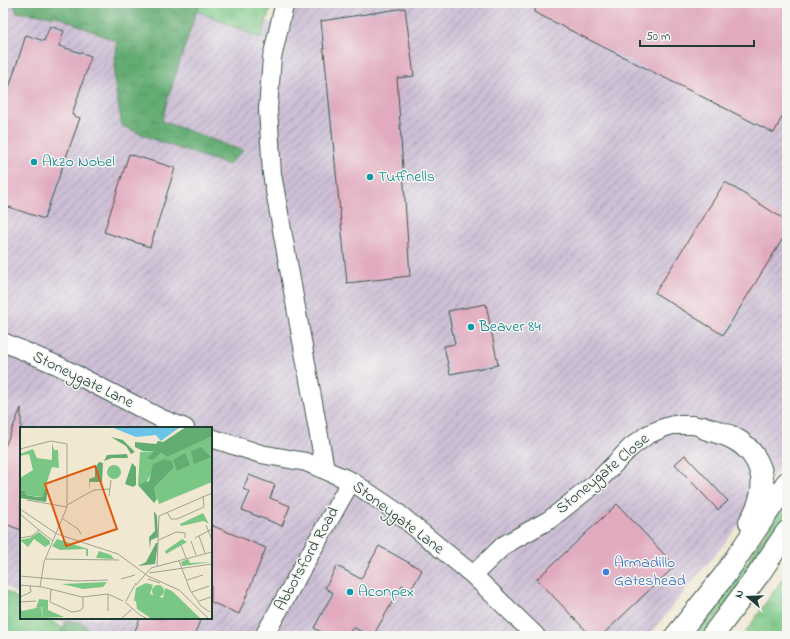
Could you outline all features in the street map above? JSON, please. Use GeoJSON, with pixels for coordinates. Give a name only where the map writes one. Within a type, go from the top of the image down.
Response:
{"type":"FeatureCollection","features":[{"type":"Feature","properties":{"kind":"highway"},"geometry":{"type":"LineString","coordinates":[[704,428],[730,436],[747,448],[759,465],[762,476],[761,497],[757,510],[724,576]]}},
{"type":"Feature","properties":{"kind":"highway"},"geometry":{"type":"LineString","coordinates":[[676,636],[724,576],[787,483]]}},
{"type":"Feature","properties":{"kind":"highway"},"geometry":{"type":"LineString","coordinates":[[712,636],[758,575],[787,532]]}},
{"type":"Feature","properties":{"kind":"street"},"geometry":{"type":"LineString","coordinates":[[285,3],[272,58],[268,109],[272,174],[325,469]]}},
{"type":"Feature","properties":{"kind":"street","name":"Stoneygate Lane"},"geometry":{"type":"LineString","coordinates":[[3,342],[59,366],[160,418],[182,427]]}},
{"type":"Feature","properties":{"kind":"street","name":"Stoneygate Close"},"geometry":{"type":"LineString","coordinates":[[473,576],[504,545],[549,520],[596,483],[630,448],[647,435],[673,425],[693,425],[704,428]]}},
{"type":"Feature","properties":{"kind":"street","name":"Stoneygate Lane"},"geometry":{"type":"LineString","coordinates":[[212,438],[261,454],[306,462],[351,481],[394,510],[473,576],[536,636]]}},
{"type":"Feature","properties":{"kind":"street","name":"Abbotsford Road"},"geometry":{"type":"LineString","coordinates":[[264,636],[351,481]]}},
{"type":"Feature","properties":{"kind":"shaded area"},"geometry":{"type":"Polygon","coordinates":[[[3,3],[209,3],[289,28],[295,3],[787,3],[787,457],[735,530],[648,636],[82,636],[56,619],[212,619],[212,427],[20,427],[20,596],[3,585],[3,3]]]}},
{"type":"Feature","properties":{"kind":"green space"},"geometry":{"type":"Polygon","coordinates":[[[14,3],[199,3],[167,101],[162,121],[243,151],[228,165],[160,142],[122,126],[114,80],[117,42],[59,17],[16,12],[14,3]]]}},
{"type":"Feature","properties":{"kind":"green space"},"geometry":{"type":"Polygon","coordinates":[[[199,3],[272,3],[261,38],[197,11],[199,3]]]}},
{"type":"Feature","properties":{"kind":"green space"},"geometry":{"type":"Polygon","coordinates":[[[787,500],[787,518],[752,572],[701,636],[688,636],[745,565],[787,500]]]}},
{"type":"Feature","properties":{"kind":"green space"},"geometry":{"type":"Polygon","coordinates":[[[787,572],[787,636],[743,636],[787,572]]]}},
{"type":"Feature","properties":{"kind":"green space"},"geometry":{"type":"Polygon","coordinates":[[[3,589],[20,600],[20,619],[50,619],[63,628],[59,636],[3,636],[3,589]]]}},
{"type":"Feature","properties":{"kind":"green space"},"geometry":{"type":"Polygon","coordinates":[[[67,620],[82,623],[97,636],[59,636],[67,620]]]}},
{"type":"Feature","properties":{"kind":"building"},"geometry":{"type":"Polygon","coordinates":[[[538,3],[787,3],[787,107],[774,133],[534,12],[538,3]]]}},
{"type":"Feature","properties":{"kind":"building","name":"Tuffnells"},"geometry":{"type":"Polygon","coordinates":[[[405,8],[414,76],[397,78],[410,276],[347,283],[321,21],[405,8]]]}},
{"type":"Feature","properties":{"kind":"building"},"geometry":{"type":"Polygon","coordinates":[[[50,26],[64,31],[59,46],[91,56],[72,115],[80,118],[44,219],[3,205],[3,93],[7,94],[26,35],[44,41],[50,26]]]}},
{"type":"Feature","properties":{"kind":"building"},"geometry":{"type":"Polygon","coordinates":[[[129,154],[175,168],[150,247],[104,232],[129,154]]]}},
{"type":"Feature","properties":{"kind":"building"},"geometry":{"type":"Polygon","coordinates":[[[725,182],[787,221],[787,232],[723,335],[655,293],[725,182]]]}},
{"type":"Feature","properties":{"kind":"building","name":"Beaver 84"},"geometry":{"type":"Polygon","coordinates":[[[486,304],[498,365],[450,374],[444,346],[455,344],[448,311],[486,304]]]}},
{"type":"Feature","properties":{"kind":"building"},"geometry":{"type":"Polygon","coordinates":[[[21,408],[20,530],[3,523],[3,451],[21,408]]]}},
{"type":"Feature","properties":{"kind":"building"},"geometry":{"type":"Polygon","coordinates":[[[685,455],[728,501],[718,510],[675,464],[685,455]]]}},
{"type":"Feature","properties":{"kind":"building"},"geometry":{"type":"Polygon","coordinates":[[[249,475],[275,485],[270,498],[290,506],[282,526],[242,510],[250,492],[243,489],[249,475]]]}},
{"type":"Feature","properties":{"kind":"building","name":"Armadillo Gateshead"},"geometry":{"type":"Polygon","coordinates":[[[617,504],[675,566],[601,636],[591,636],[537,579],[617,504]]]}},
{"type":"Feature","properties":{"kind":"building"},"geometry":{"type":"Polygon","coordinates":[[[212,525],[266,548],[239,614],[212,602],[212,525]]]}},
{"type":"Feature","properties":{"kind":"building","name":"Aconpex"},"geometry":{"type":"Polygon","coordinates":[[[379,546],[422,570],[411,590],[402,585],[373,636],[369,636],[353,627],[348,636],[328,636],[314,628],[333,593],[325,588],[337,566],[361,579],[379,546]]]}},
{"type":"Feature","properties":{"kind":"building"},"geometry":{"type":"Polygon","coordinates":[[[140,619],[201,619],[194,636],[133,636],[140,619]]]}},
{"type":"Feature","properties":{"kind":"place","name":"Akzo Nobel"},"geometry":{"type":"Point","coordinates":[34,162]}},
{"type":"Feature","properties":{"kind":"place","name":"Tuffnells"},"geometry":{"type":"Point","coordinates":[370,177]}},
{"type":"Feature","properties":{"kind":"place","name":"Beaver 84"},"geometry":{"type":"Point","coordinates":[471,327]}},
{"type":"Feature","properties":{"kind":"place","name":"Armadillo Gateshead"},"geometry":{"type":"Point","coordinates":[606,572]}},
{"type":"Feature","properties":{"kind":"place","name":"Aconpex"},"geometry":{"type":"Point","coordinates":[350,592]}}]}
